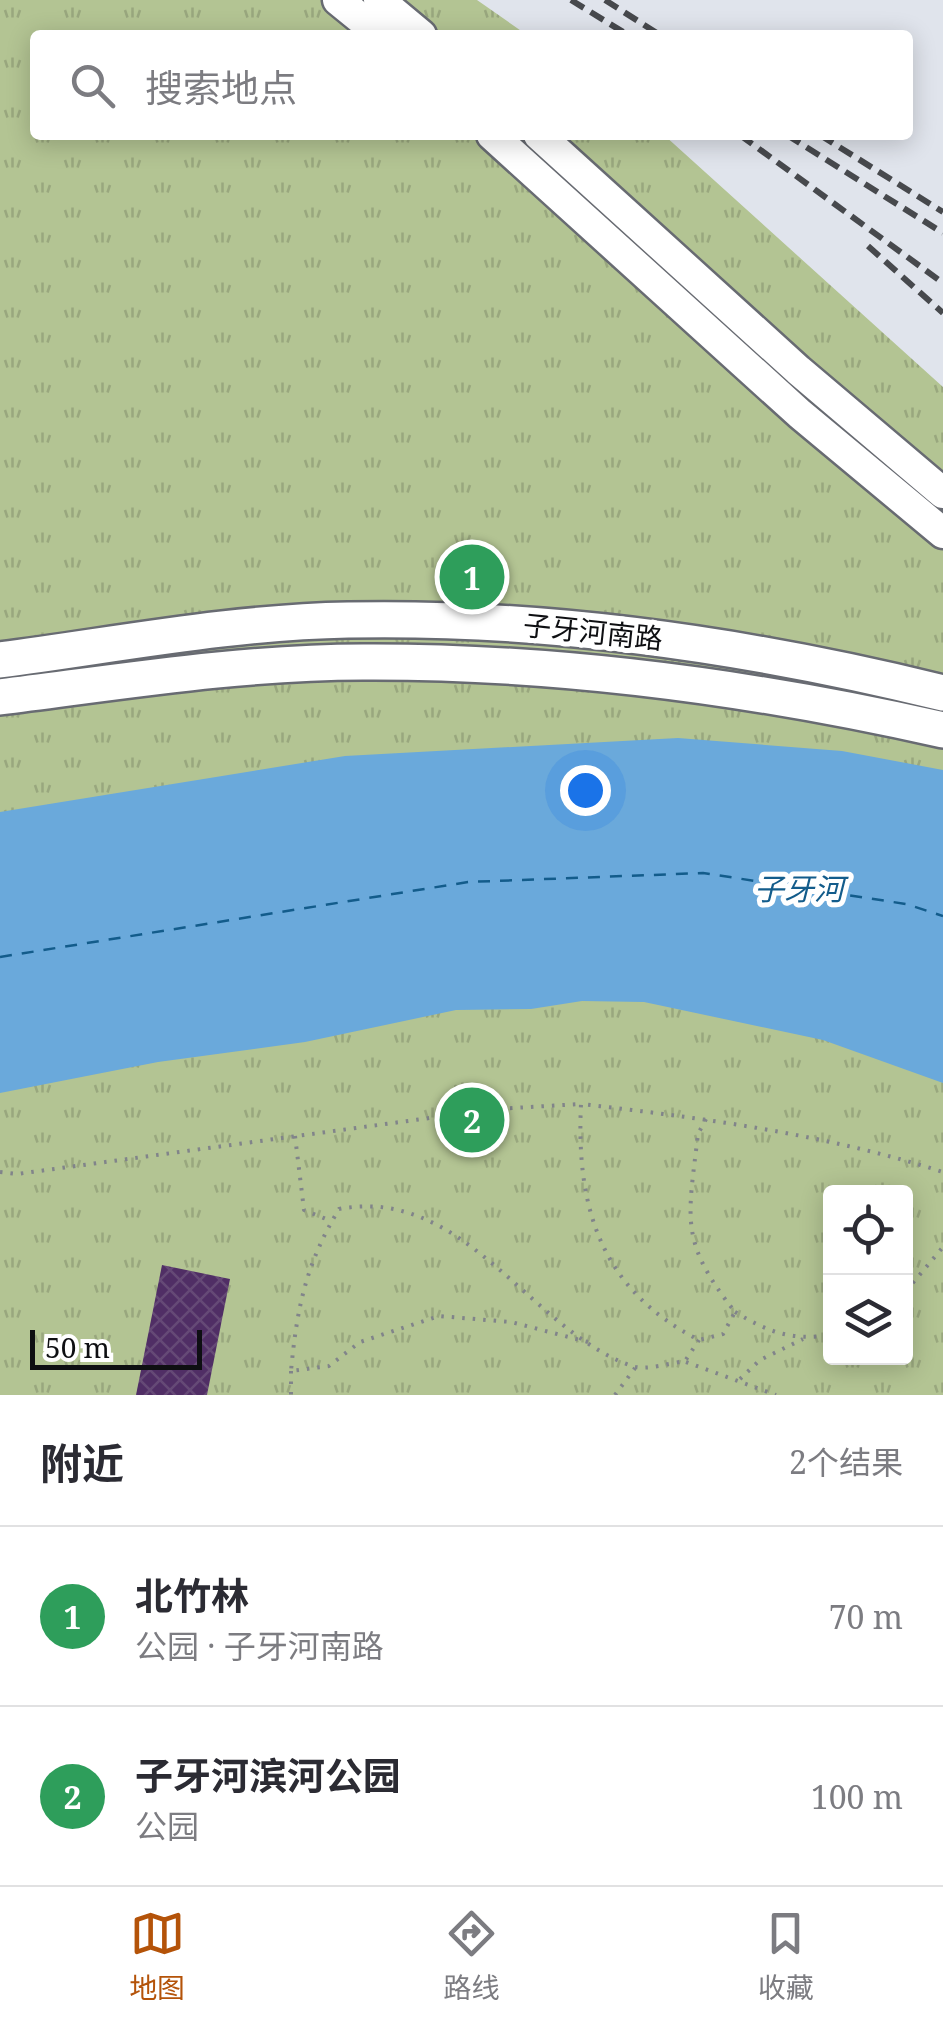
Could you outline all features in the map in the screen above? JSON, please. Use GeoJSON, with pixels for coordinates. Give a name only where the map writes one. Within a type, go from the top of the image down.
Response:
{"type":"FeatureCollection","features":[{"type":"Feature","properties":{"kind":"main road","name":"子牙河南路"},"geometry":{"type":"LineString","coordinates":[[0,660],[237,628],[347,620],[469,622],[579,627],[746,649],[943,693]]}},
{"type":"Feature","properties":{"kind":"main road","name":"子牙河南路"},"geometry":{"type":"LineString","coordinates":[[0,697],[183,674],[360,662],[518,666],[708,686],[943,730]]}},
{"type":"Feature","properties":{"kind":"street"},"geometry":{"type":"LineString","coordinates":[[338,0],[375,30]]}},
{"type":"Feature","properties":{"kind":"street"},"geometry":{"type":"LineString","coordinates":[[379,0],[415,30]]}},
{"type":"Feature","properties":{"kind":"street"},"geometry":{"type":"LineString","coordinates":[[498,140],[800,414],[943,534]]}},
{"type":"Feature","properties":{"kind":"street"},"geometry":{"type":"LineString","coordinates":[[545,140],[798,370],[943,493]]}},
{"type":"Feature","properties":{"kind":"path"},"geometry":{"type":"LineString","coordinates":[[581,1104],[582,1182],[604,1254],[637,1297],[674,1327],[700,1340]]}},
{"type":"Feature","properties":{"kind":"path"},"geometry":{"type":"LineString","coordinates":[[0,1172],[18,1174],[496,1109],[581,1104],[808,1136],[943,1172]]}},
{"type":"Feature","properties":{"kind":"path"},"geometry":{"type":"LineString","coordinates":[[706,1119],[698,1134],[690,1238],[706,1275],[736,1312],[768,1332],[804,1339]]}},
{"type":"Feature","properties":{"kind":"path"},"geometry":{"type":"LineString","coordinates":[[295,1136],[304,1210],[331,1222]]}},
{"type":"Feature","properties":{"kind":"path"},"geometry":{"type":"LineString","coordinates":[[291,1395],[297,1314],[312,1253],[339,1208],[370,1203],[410,1214],[505,1270],[588,1342],[635,1368],[685,1361],[776,1395]]}},
{"type":"Feature","properties":{"kind":"path"},"geometry":{"type":"LineString","coordinates":[[913,1283],[943,1246]]}},
{"type":"Feature","properties":{"kind":"path"},"geometry":{"type":"LineString","coordinates":[[685,1361],[700,1340],[724,1334],[736,1312]]}},
{"type":"Feature","properties":{"kind":"path"},"geometry":{"type":"LineString","coordinates":[[291,1371],[329,1366],[360,1342],[438,1316],[511,1322],[588,1342]]}},
{"type":"Feature","properties":{"kind":"path"},"geometry":{"type":"LineString","coordinates":[[739,1380],[760,1360],[804,1339],[823,1336]]}},
{"type":"Feature","properties":{"kind":"path"},"geometry":{"type":"LineString","coordinates":[[615,1395],[635,1368]]}},
{"type":"Feature","properties":{"kind":"green space"},"geometry":{"type":"Polygon","coordinates":[[[0,0],[477,0],[520,30],[30,30],[30,140],[670,140],[943,387],[943,805],[0,845],[0,0]]]}},
{"type":"Feature","properties":{"kind":"green space"},"geometry":{"type":"Polygon","coordinates":[[[546,964],[943,1045],[943,1395],[0,1395],[0,1048],[546,964]]]}},
{"type":"Feature","properties":{"kind":"water","name":"子牙河"},"geometry":{"type":"Polygon","coordinates":[[[678,738],[842,751],[943,770],[943,1083],[823,1040],[644,1002],[582,1001],[531,1009],[456,1010],[305,1042],[158,1062],[0,1093],[0,812],[345,756],[678,738]]]}},
{"type":"Feature","properties":{"kind":"building"},"geometry":{"type":"Polygon","coordinates":[[[162,1265],[230,1279],[207,1395],[136,1395],[162,1265]]]}},
{"type":"Feature","properties":{"kind":"ferry route"},"geometry":{"type":"LineString","coordinates":[[0,957],[468,882],[703,873],[906,904],[943,916]]}},
{"type":"Feature","properties":{"kind":"railway"},"geometry":{"type":"LineString","coordinates":[[571,0],[620,30]]}},
{"type":"Feature","properties":{"kind":"railway"},"geometry":{"type":"LineString","coordinates":[[605,0],[652,30]]}},
{"type":"Feature","properties":{"kind":"railway"},"geometry":{"type":"LineString","coordinates":[[747,140],[943,283]]}},
{"type":"Feature","properties":{"kind":"railway"},"geometry":{"type":"LineString","coordinates":[[795,140],[943,233]]}},
{"type":"Feature","properties":{"kind":"railway"},"geometry":{"type":"LineString","coordinates":[[828,140],[943,212]]}},
{"type":"Feature","properties":{"kind":"railway"},"geometry":{"type":"LineString","coordinates":[[868,246],[943,313]]}},
{"type":"Feature","properties":{"kind":"place","name":"北竹林"},"geometry":{"type":"Point","coordinates":[472,577]}},
{"type":"Feature","properties":{"kind":"place","name":"子牙河滨河公园"},"geometry":{"type":"Point","coordinates":[472,1120]}}]}
